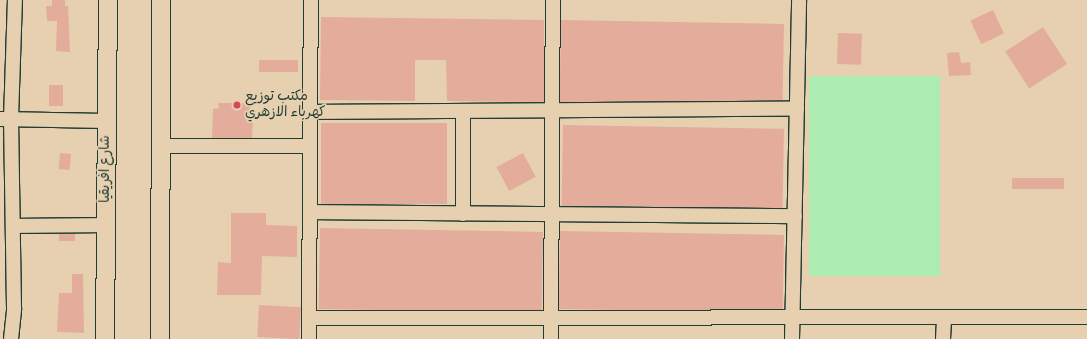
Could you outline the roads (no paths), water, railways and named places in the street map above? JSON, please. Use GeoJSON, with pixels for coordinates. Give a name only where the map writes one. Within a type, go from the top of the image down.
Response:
{"type":"FeatureCollection","features":[{"type":"Feature","properties":{"kind":"street"},"geometry":{"type":"LineString","coordinates":[[11,339],[14,226],[6,119],[15,0]]}},
{"type":"Feature","properties":{"kind":"street","name":"شارع افريقيا"},"geometry":{"type":"LineString","coordinates":[[105,339],[108,0]]}},
{"type":"Feature","properties":{"kind":"street"},"geometry":{"type":"LineString","coordinates":[[160,339],[161,0]]}},
{"type":"Feature","properties":{"kind":"street"},"geometry":{"type":"LineString","coordinates":[[309,339],[311,0]]}},
{"type":"Feature","properties":{"kind":"street"},"geometry":{"type":"LineString","coordinates":[[552,339],[553,0]]}},
{"type":"Feature","properties":{"kind":"street"},"geometry":{"type":"LineString","coordinates":[[792,339],[799,0]]}},
{"type":"Feature","properties":{"kind":"street"},"geometry":{"type":"LineString","coordinates":[[311,112],[797,109]]}},
{"type":"Feature","properties":{"kind":"street"},"geometry":{"type":"LineString","coordinates":[[463,111],[463,214]]}},
{"type":"Feature","properties":{"kind":"street"},"geometry":{"type":"LineString","coordinates":[[6,119],[106,121]]}},
{"type":"Feature","properties":{"kind":"street"},"geometry":{"type":"LineString","coordinates":[[160,146],[310,146]]}},
{"type":"Feature","properties":{"kind":"street"},"geometry":{"type":"LineString","coordinates":[[310,212],[795,216]]}},
{"type":"Feature","properties":{"kind":"street"},"geometry":{"type":"LineString","coordinates":[[14,226],[105,225]]}},
{"type":"Feature","properties":{"kind":"street"},"geometry":{"type":"LineString","coordinates":[[943,339],[944,317]]}},
{"type":"Feature","properties":{"kind":"street"},"geometry":{"type":"LineString","coordinates":[[310,318],[1087,317]]}},
{"type":"Feature","properties":{"kind":"place","name":"مكتب توزيع كهرباء الازهري"},"geometry":{"type":"Point","coordinates":[237,105]}}]}
